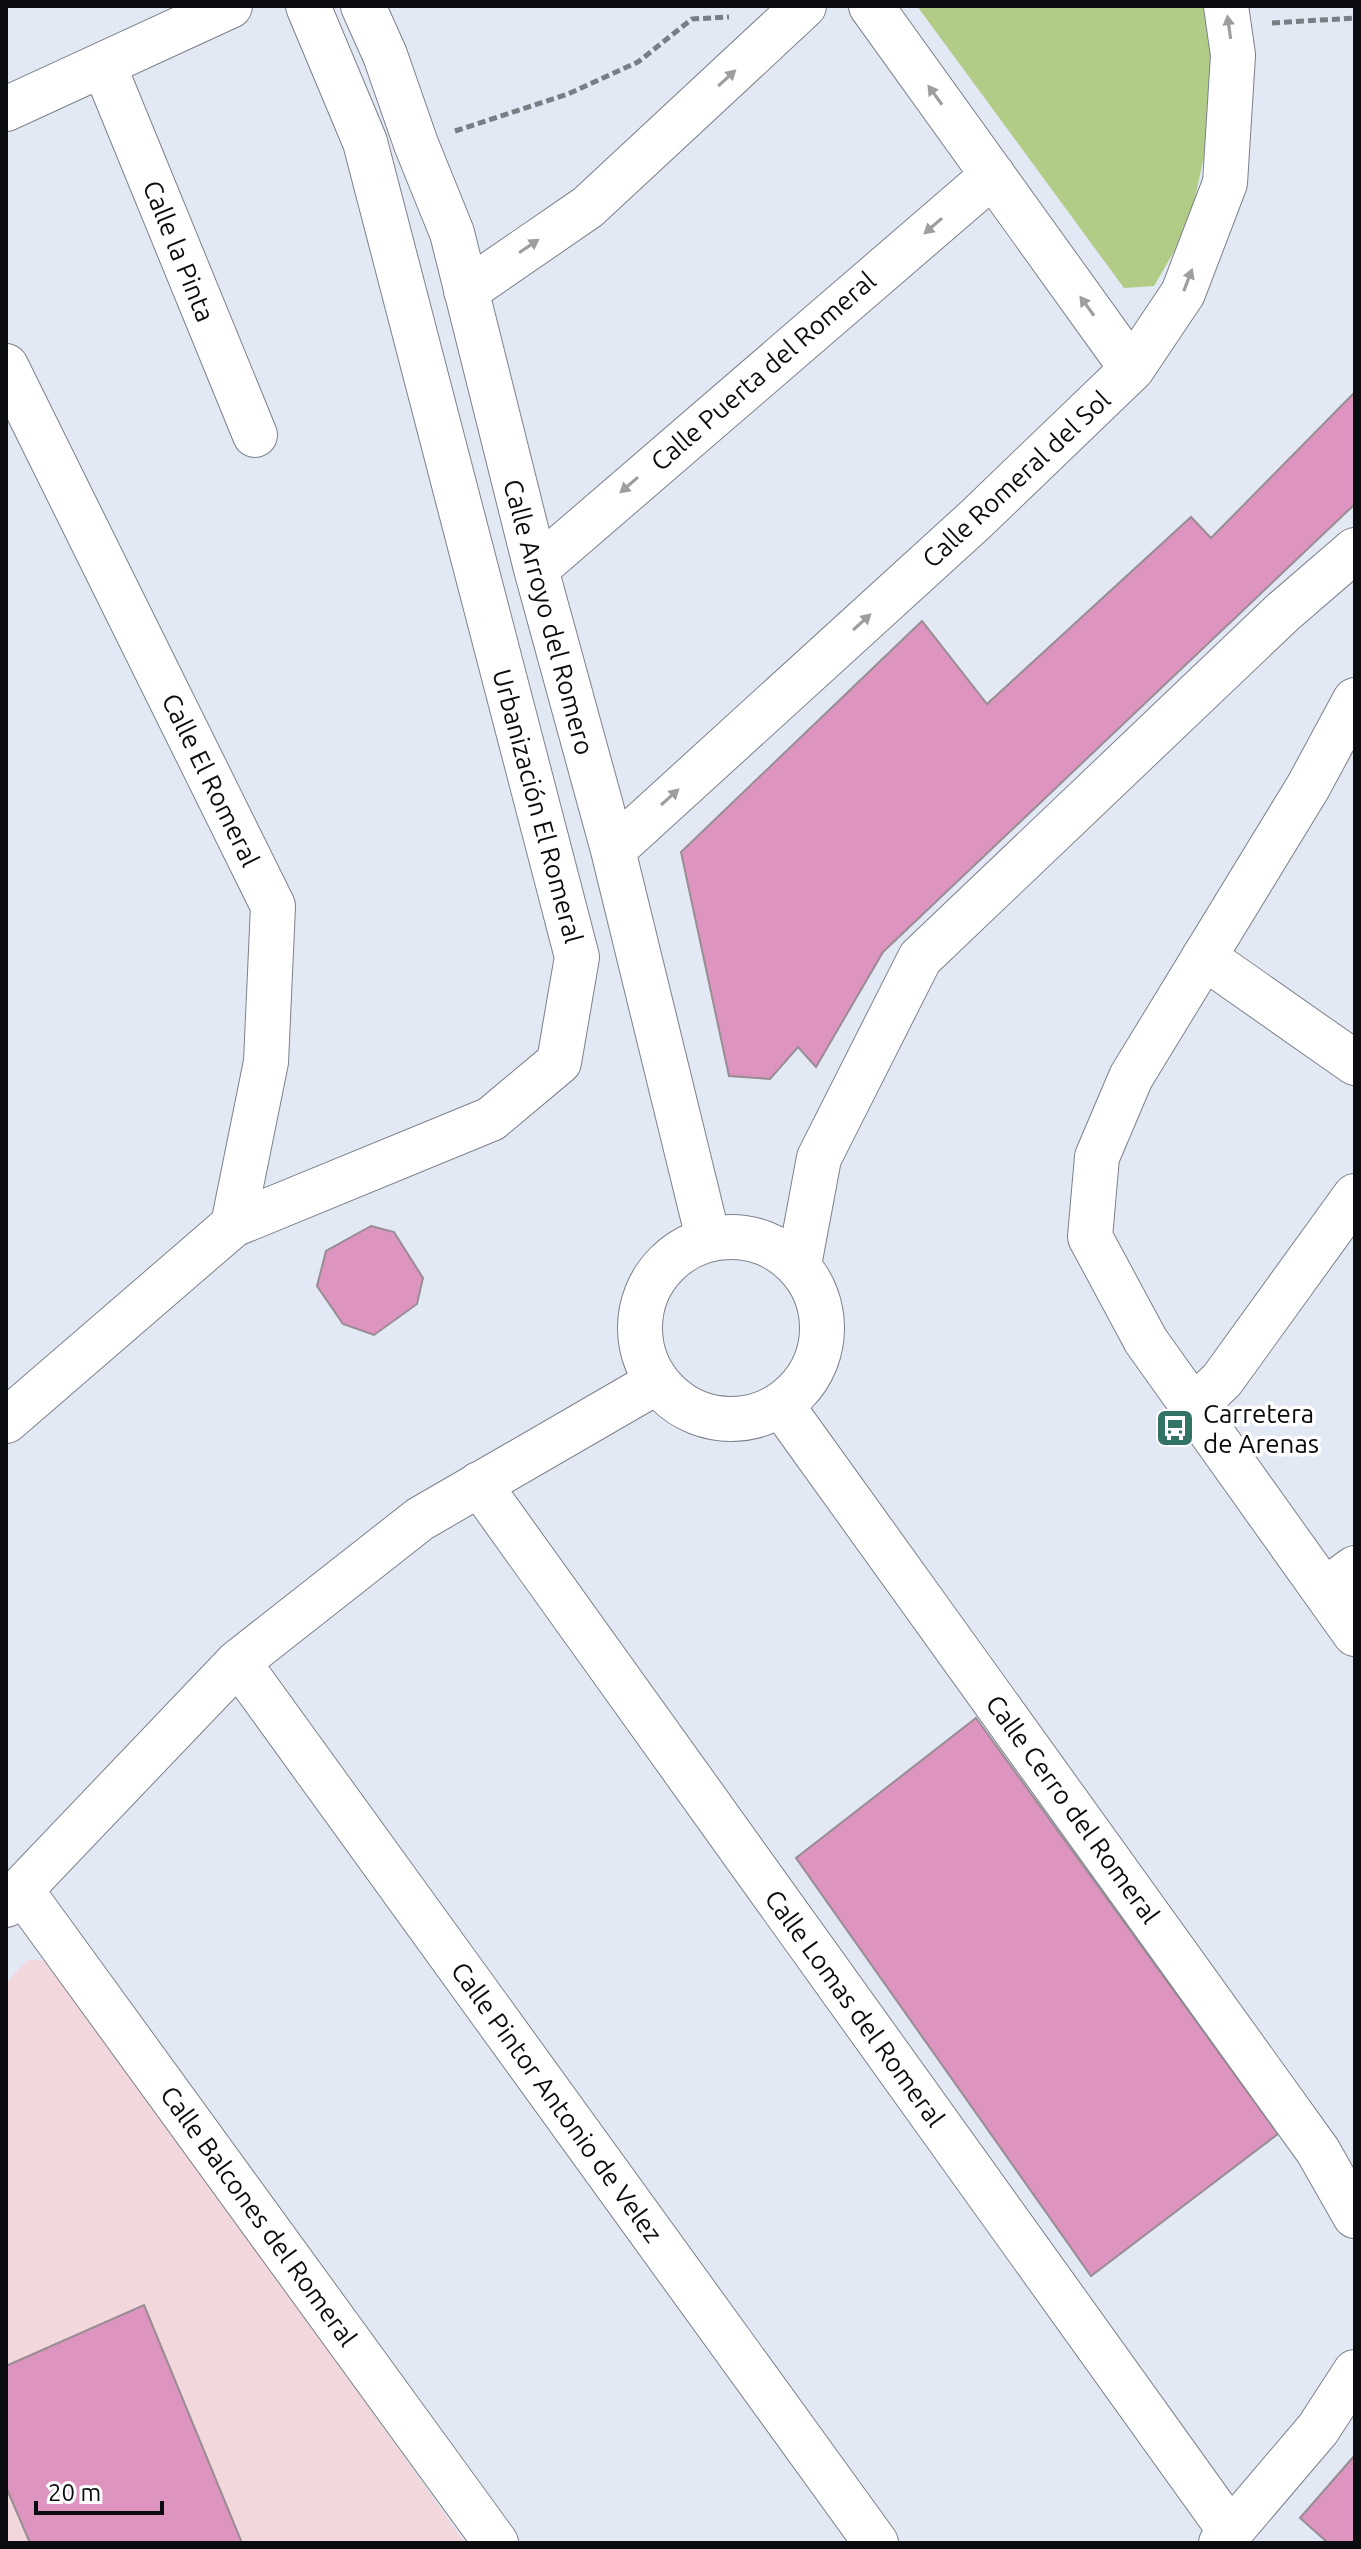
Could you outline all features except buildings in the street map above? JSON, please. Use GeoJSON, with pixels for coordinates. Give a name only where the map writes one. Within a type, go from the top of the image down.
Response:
{"type":"FeatureCollection","features":[{"type":"Feature","properties":{"kind":"street"},"geometry":{"type":"LineString","coordinates":[[6,109],[230,6]]}},
{"type":"Feature","properties":{"kind":"street","name":"Urbanización El Romeral"},"geometry":{"type":"LineString","coordinates":[[6,1421],[233,1225],[491,1119],[559,1062],[577,957],[365,142],[308,6]]}},
{"type":"Feature","properties":{"kind":"street","name":"Calle Arroyo del Romero"},"geometry":{"type":"LineString","coordinates":[[363,6],[385,55],[452,233],[536,569],[613,850],[708,1238]]}},
{"type":"Feature","properties":{"kind":"street"},"geometry":{"type":"LineString","coordinates":[[871,6],[1132,369]]}},
{"type":"Feature","properties":{"kind":"street"},"geometry":{"type":"LineString","coordinates":[[466,291],[588,207],[797,13]]}},
{"type":"Feature","properties":{"kind":"street","name":"Calle Romeral del Sol"},"geometry":{"type":"LineString","coordinates":[[613,850],[975,520],[1132,369],[1183,293],[1225,183],[1233,55],[1228,16]]}},
{"type":"Feature","properties":{"kind":"street","name":"Calle la Pinta"},"geometry":{"type":"LineString","coordinates":[[104,66],[255,435]]}},
{"type":"Feature","properties":{"kind":"street","name":"Calle Puerta del Romeral"},"geometry":{"type":"LineString","coordinates":[[536,569],[993,175]]}},
{"type":"Feature","properties":{"kind":"street","name":"Calle El Romeral"},"geometry":{"type":"LineString","coordinates":[[6,366],[273,906],[266,1062],[233,1225]]}},
{"type":"Feature","properties":{"kind":"street"},"geometry":{"type":"LineString","coordinates":[[799,1265],[819,1158],[920,958],[1283,612],[1355,550]]}},
{"type":"Feature","properties":{"kind":"street"},"geometry":{"type":"LineString","coordinates":[[1355,700],[1308,787],[1131,1077],[1097,1157],[1090,1237],[1146,1341],[1195,1406],[1340,1579],[1355,1634]]}},
{"type":"Feature","properties":{"kind":"street"},"geometry":{"type":"LineString","coordinates":[[1204,957],[1355,1063]]}},
{"type":"Feature","properties":{"kind":"street"},"geometry":{"type":"LineString","coordinates":[[1195,1406],[1222,1380],[1355,1196]]}},
{"type":"Feature","properties":{"kind":"street"},"geometry":{"type":"LineString","coordinates":[[708,1238],[767,1242],[799,1265],[817,1293],[824,1324],[816,1365],[782,1406],[765,1415],[704,1418],[694,1414],[655,1383],[644,1364],[645,1292],[675,1254],[708,1238]]}},
{"type":"Feature","properties":{"kind":"street"},"geometry":{"type":"LineString","coordinates":[[14,1897],[238,1662],[420,1519],[655,1383]]}},
{"type":"Feature","properties":{"kind":"street","name":"Calle Cerro del Romeral"},"geometry":{"type":"LineString","coordinates":[[782,1406],[1318,2151],[1355,2216]]}},
{"type":"Feature","properties":{"kind":"street","name":"Calle Lomas del Romeral"},"geometry":{"type":"LineString","coordinates":[[479,1484],[1226,2538]]}},
{"type":"Feature","properties":{"kind":"street","name":"Calle Pintor Antonio de Velez"},"geometry":{"type":"LineString","coordinates":[[238,1662],[876,2543]]}},
{"type":"Feature","properties":{"kind":"street","name":"Calle Balcones del Romeral"},"geometry":{"type":"LineString","coordinates":[[14,1897],[496,2543]]}},
{"type":"Feature","properties":{"kind":"street"},"geometry":{"type":"LineString","coordinates":[[1226,2538],[1318,2429],[1355,2372]]}},
{"type":"Feature","properties":{"kind":"path"},"geometry":{"type":"LineString","coordinates":[[416,144],[568,94],[624,68],[667,42],[692,19],[797,13]]}},
{"type":"Feature","properties":{"kind":"path"},"geometry":{"type":"LineString","coordinates":[[1228,16],[1355,18]]}},
{"type":"Feature","properties":{"kind":"shaded area"},"geometry":{"type":"Polygon","coordinates":[[[28,1960],[52,1961],[465,2543],[6,2543],[6,1983],[28,1960]]]}},
{"type":"Feature","properties":{"kind":"green space"},"geometry":{"type":"Polygon","coordinates":[[[917,6],[1205,6],[1211,33],[1213,115],[1189,226],[1154,286],[1124,288],[917,6]]]}},
{"type":"Feature","properties":{"kind":"place","name":"Carretera de Arenas"},"geometry":{"type":"Point","coordinates":[1175,1428]}}]}
